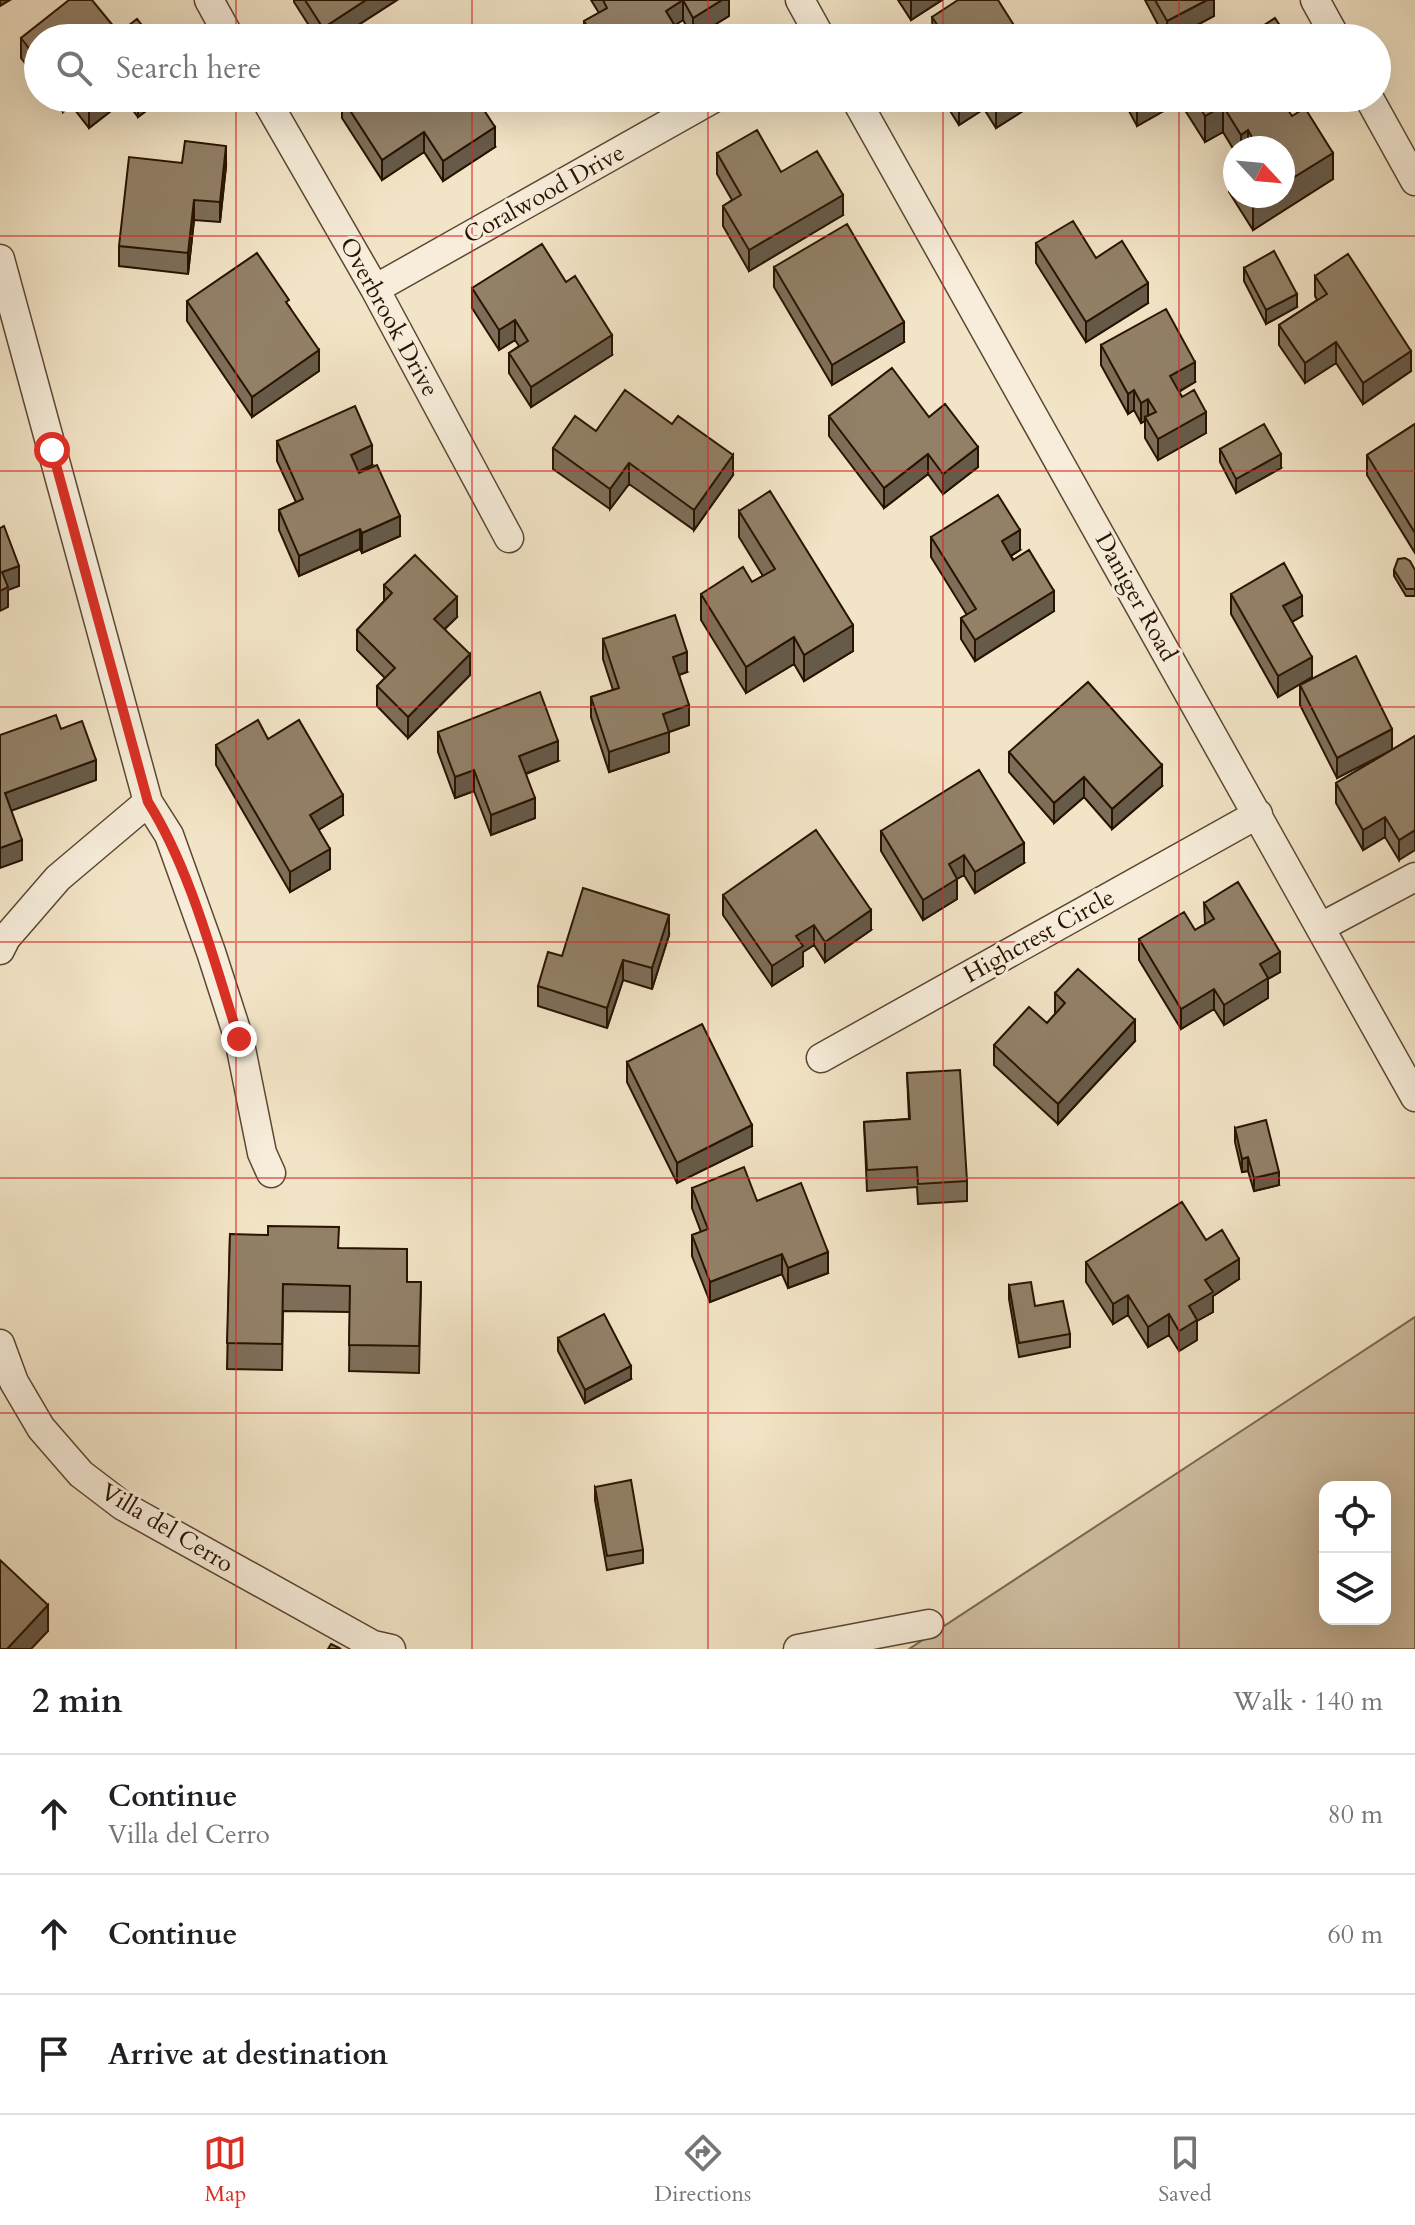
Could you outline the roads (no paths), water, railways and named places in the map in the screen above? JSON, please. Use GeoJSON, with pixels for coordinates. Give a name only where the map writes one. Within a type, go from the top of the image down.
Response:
{"type":"FeatureCollection","features":[{"type":"Feature","properties":{"kind":"street"},"geometry":{"type":"LineString","coordinates":[[209,0],[222,24]]}},
{"type":"Feature","properties":{"kind":"street"},"geometry":{"type":"LineString","coordinates":[[800,0],[813,24]]}},
{"type":"Feature","properties":{"kind":"street"},"geometry":{"type":"LineString","coordinates":[[1315,0],[1328,24]]}},
{"type":"Feature","properties":{"kind":"street","name":"Overbrook Drive"},"geometry":{"type":"LineString","coordinates":[[273,112],[375,289],[509,538]]}},
{"type":"Feature","properties":{"kind":"street","name":"Coralwood Drive"},"geometry":{"type":"LineString","coordinates":[[375,289],[689,112]]}},
{"type":"Feature","properties":{"kind":"street","name":"Daniger Road"},"geometry":{"type":"LineString","coordinates":[[863,112],[1415,1097]]}},
{"type":"Feature","properties":{"kind":"street"},"geometry":{"type":"LineString","coordinates":[[1377,112],[1415,181]]}},
{"type":"Feature","properties":{"kind":"street"},"geometry":{"type":"LineString","coordinates":[[0,259],[148,802],[169,835],[211,952],[239,1039],[262,1153],[271,1173]]}},
{"type":"Feature","properties":{"kind":"street"},"geometry":{"type":"LineString","coordinates":[[0,950],[6,938],[58,878],[148,802]]}},
{"type":"Feature","properties":{"kind":"street","name":"Highcrest Circle"},"geometry":{"type":"LineString","coordinates":[[821,1058],[1258,814]]}},
{"type":"Feature","properties":{"kind":"street"},"geometry":{"type":"LineString","coordinates":[[1321,927],[1415,877]]}},
{"type":"Feature","properties":{"kind":"street","name":"Villa del Cerro"},"geometry":{"type":"LineString","coordinates":[[0,1344],[14,1382],[41,1428],[81,1474],[123,1506],[373,1645],[391,1649]]}},
{"type":"Feature","properties":{"kind":"street"},"geometry":{"type":"LineString","coordinates":[[798,1649],[929,1624]]}}]}
